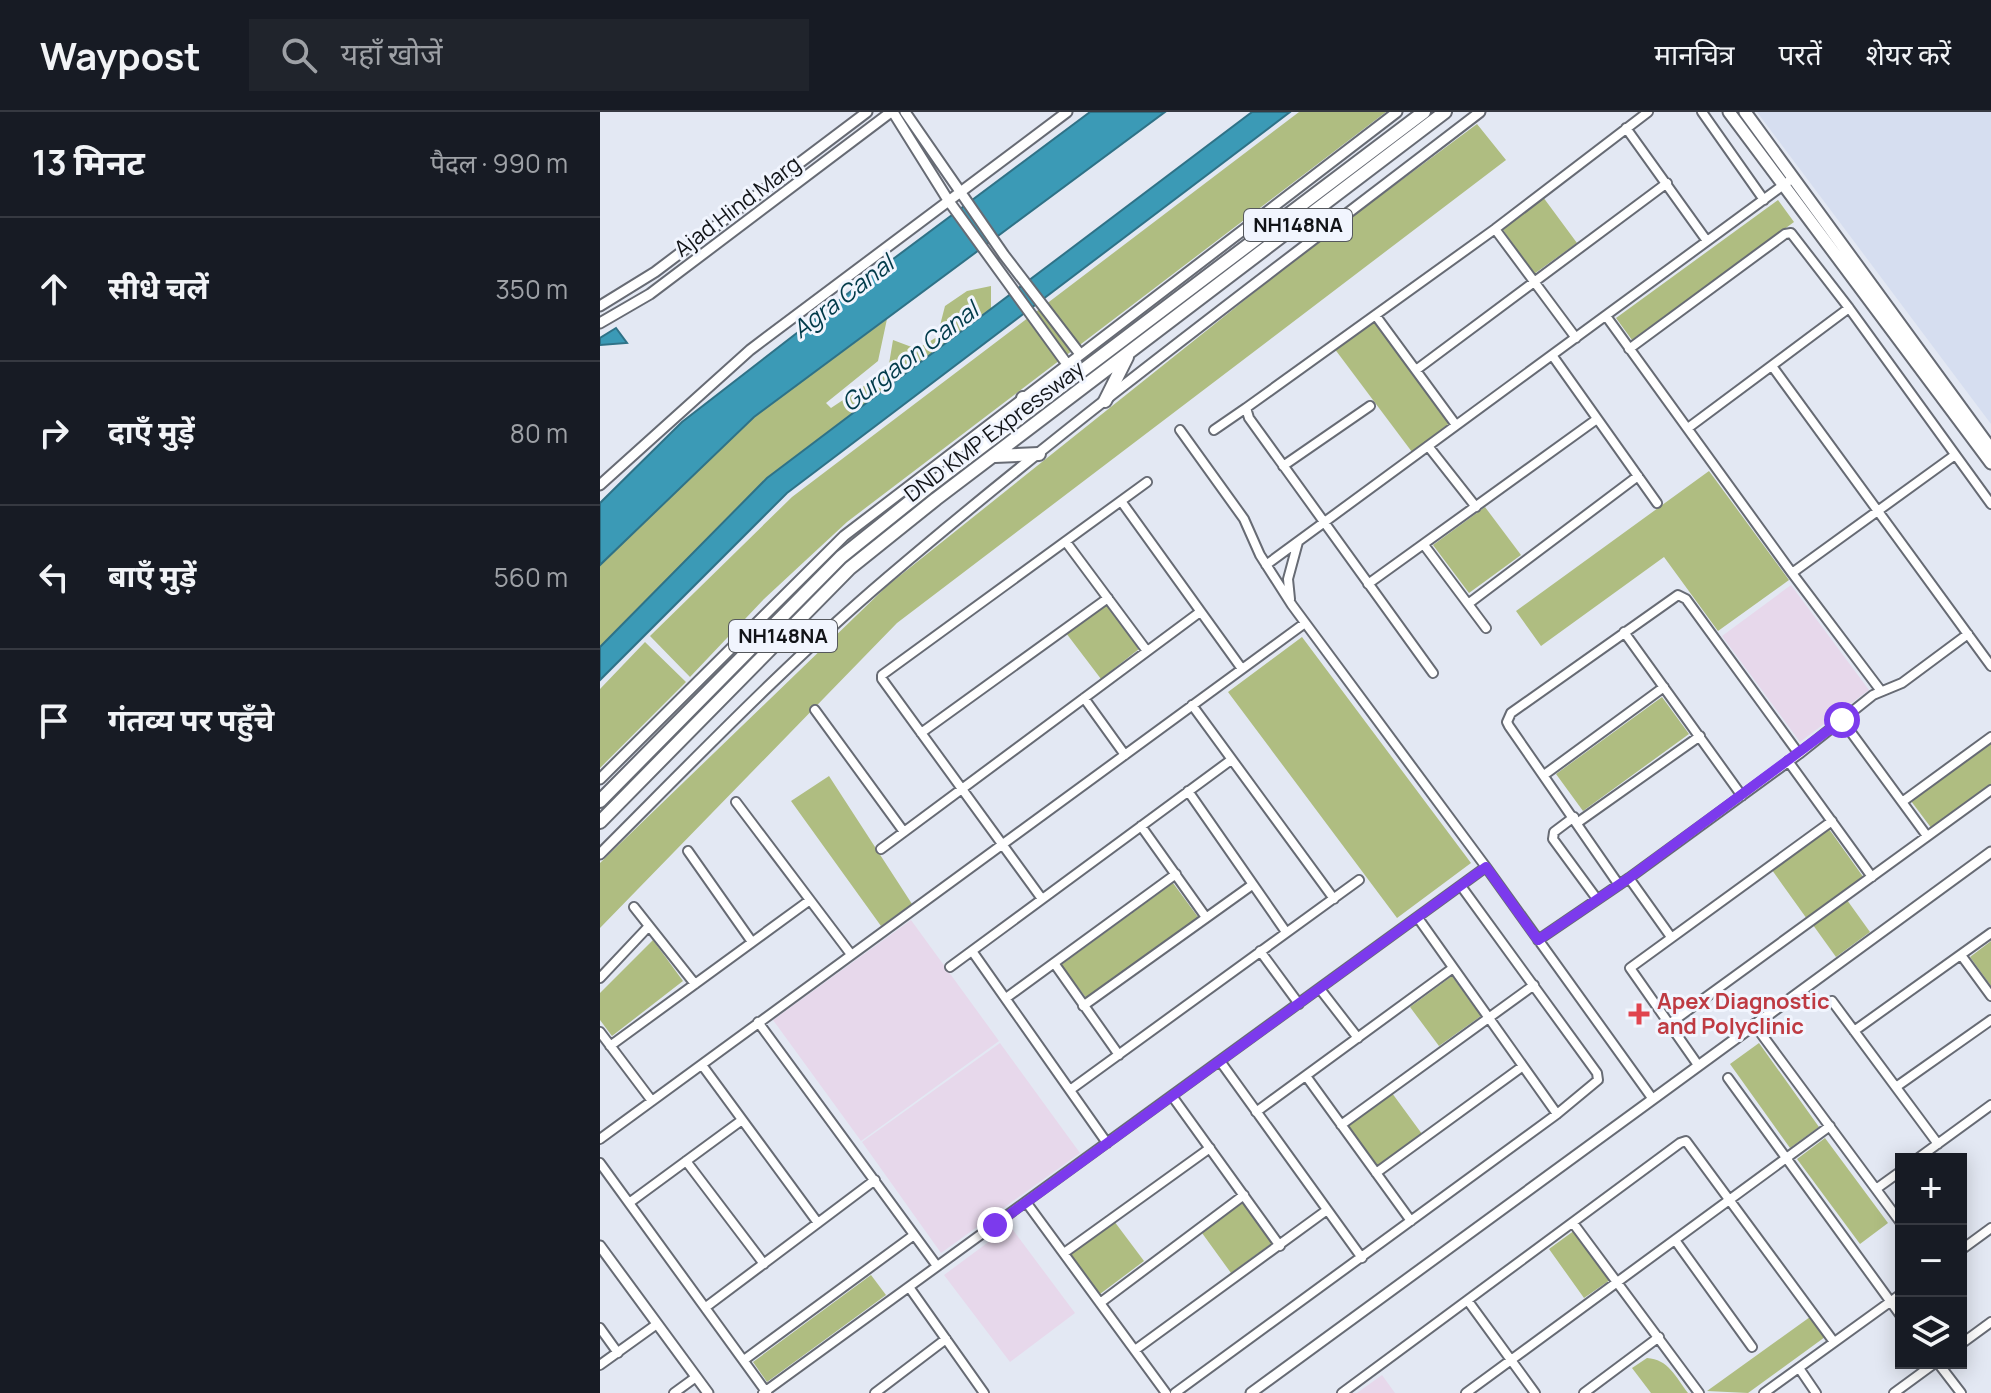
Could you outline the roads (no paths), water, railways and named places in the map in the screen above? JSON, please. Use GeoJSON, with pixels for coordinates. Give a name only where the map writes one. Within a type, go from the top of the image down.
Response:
{"type":"FeatureCollection","features":[{"type":"Feature","properties":{"kind":"highway","name":"DND KMP Expressway"},"geometry":{"type":"LineString","coordinates":[[600,801],[841,557],[1424,112]]}},
{"type":"Feature","properties":{"kind":"highway","name":"DND KMP Expressway"},"geometry":{"type":"LineString","coordinates":[[600,822],[850,568],[936,499],[1445,112]]}},
{"type":"Feature","properties":{"kind":"highway"},"geometry":{"type":"LineString","coordinates":[[1105,401],[1129,354]]}},
{"type":"Feature","properties":{"kind":"highway"},"geometry":{"type":"LineString","coordinates":[[1019,419],[1023,398]]}},
{"type":"Feature","properties":{"kind":"highway"},"geometry":{"type":"LineString","coordinates":[[995,456],[1039,454]]}},
{"type":"Feature","properties":{"kind":"main road"},"geometry":{"type":"LineString","coordinates":[[1729,112],[1991,463]]}},
{"type":"Feature","properties":{"kind":"main road"},"geometry":{"type":"LineString","coordinates":[[1745,112],[1991,449]]}},
{"type":"Feature","properties":{"kind":"street"},"geometry":{"type":"LineString","coordinates":[[600,306],[655,272],[867,112]]}},
{"type":"Feature","properties":{"kind":"street"},"geometry":{"type":"LineString","coordinates":[[892,112],[951,204],[1067,364]]}},
{"type":"Feature","properties":{"kind":"street","name":"Ajad Hind Marg"},"geometry":{"type":"LineString","coordinates":[[600,323],[650,294],[892,112]]}},
{"type":"Feature","properties":{"kind":"street"},"geometry":{"type":"LineString","coordinates":[[905,112],[961,195],[1080,354]]}},
{"type":"Feature","properties":{"kind":"street"},"geometry":{"type":"LineString","coordinates":[[600,485],[750,350],[951,204],[1067,112]]}},
{"type":"Feature","properties":{"kind":"street"},"geometry":{"type":"LineString","coordinates":[[600,779],[844,536],[1397,112]]}},
{"type":"Feature","properties":{"kind":"street"},"geometry":{"type":"LineString","coordinates":[[600,854],[787,667],[886,578],[1105,401],[1480,112]]}},
{"type":"Feature","properties":{"kind":"street"},"geometry":{"type":"LineString","coordinates":[[1214,430],[1495,229],[1648,112]]}},
{"type":"Feature","properties":{"kind":"street"},"geometry":{"type":"LineString","coordinates":[[1702,112],[1764,200]]}},
{"type":"Feature","properties":{"kind":"street"},"geometry":{"type":"LineString","coordinates":[[1626,128],[1707,241]]}},
{"type":"Feature","properties":{"kind":"street"},"geometry":{"type":"LineString","coordinates":[[1266,565],[1793,178]]}},
{"type":"Feature","properties":{"kind":"street"},"geometry":{"type":"LineString","coordinates":[[1416,370],[1667,183]]}},
{"type":"Feature","properties":{"kind":"street"},"geometry":{"type":"LineString","coordinates":[[1495,229],[1576,338]]}},
{"type":"Feature","properties":{"kind":"street"},"geometry":{"type":"LineString","coordinates":[[1629,349],[1788,233],[1794,234],[1991,504]]}},
{"type":"Feature","properties":{"kind":"street"},"geometry":{"type":"LineString","coordinates":[[989,258],[1001,250]]}},
{"type":"Feature","properties":{"kind":"street"},"geometry":{"type":"LineString","coordinates":[[1688,428],[1849,308]]}},
{"type":"Feature","properties":{"kind":"street"},"geometry":{"type":"LineString","coordinates":[[1376,316],[1456,425]]}},
{"type":"Feature","properties":{"kind":"street"},"geometry":{"type":"LineString","coordinates":[[1606,316],[1881,691]]}},
{"type":"Feature","properties":{"kind":"street"},"geometry":{"type":"LineString","coordinates":[[1552,355],[1657,503]]}},
{"type":"Feature","properties":{"kind":"street"},"geometry":{"type":"LineString","coordinates":[[1772,366],[1991,666]]}},
{"type":"Feature","properties":{"kind":"street"},"geometry":{"type":"LineString","coordinates":[[1283,466],[1370,406]]}},
{"type":"Feature","properties":{"kind":"street"},"geometry":{"type":"LineString","coordinates":[[1246,408],[1249,418],[1433,673]]}},
{"type":"Feature","properties":{"kind":"street"},"geometry":{"type":"LineString","coordinates":[[1368,584],[1597,419]]}},
{"type":"Feature","properties":{"kind":"street"},"geometry":{"type":"LineString","coordinates":[[1180,430],[1244,519],[1266,565],[1292,605],[1652,1098]]}},
{"type":"Feature","properties":{"kind":"street"},"geometry":{"type":"LineString","coordinates":[[1428,446],[1476,507]]}},
{"type":"Feature","properties":{"kind":"street"},"geometry":{"type":"LineString","coordinates":[[1792,573],[1955,455]]}},
{"type":"Feature","properties":{"kind":"street"},"geometry":{"type":"LineString","coordinates":[[1468,604],[1638,476]]}},
{"type":"Feature","properties":{"kind":"street"},"geometry":{"type":"LineString","coordinates":[[1042,899],[882,679],[883,673],[1147,482]]}},
{"type":"Feature","properties":{"kind":"street"},"geometry":{"type":"LineString","coordinates":[[1121,501],[1242,669]]}},
{"type":"Feature","properties":{"kind":"street"},"geometry":{"type":"LineString","coordinates":[[1292,605],[1288,579],[1298,541]]}},
{"type":"Feature","properties":{"kind":"street"},"geometry":{"type":"LineString","coordinates":[[1066,542],[1147,651]]}},
{"type":"Feature","properties":{"kind":"street"},"geometry":{"type":"LineString","coordinates":[[1424,545],[1486,628]]}},
{"type":"Feature","properties":{"kind":"street"},"geometry":{"type":"LineString","coordinates":[[1619,885],[1509,726],[1508,717],[1672,597],[1683,596],[1799,754]]}},
{"type":"Feature","properties":{"kind":"street"},"geometry":{"type":"LineString","coordinates":[[921,733],[1108,598]]}},
{"type":"Feature","properties":{"kind":"street"},"geometry":{"type":"LineString","coordinates":[[881,849],[1200,612]]}},
{"type":"Feature","properties":{"kind":"street"},"geometry":{"type":"LineString","coordinates":[[600,1139],[850,953],[1003,845],[1305,623]]}},
{"type":"Feature","properties":{"kind":"street"},"geometry":{"type":"LineString","coordinates":[[1624,632],[1742,796]]}},
{"type":"Feature","properties":{"kind":"street"},"geometry":{"type":"LineString","coordinates":[[1538,940],[1742,796],[1881,691],[1902,683],[1968,634]]}},
{"type":"Feature","properties":{"kind":"street"},"geometry":{"type":"LineString","coordinates":[[1544,775],[1664,687]]}},
{"type":"Feature","properties":{"kind":"street"},"geometry":{"type":"LineString","coordinates":[[1084,698],[1125,755]]}},
{"type":"Feature","properties":{"kind":"street"},"geometry":{"type":"LineString","coordinates":[[1192,705],[1334,899]]}},
{"type":"Feature","properties":{"kind":"street"},"geometry":{"type":"LineString","coordinates":[[815,710],[904,832]]}},
{"type":"Feature","properties":{"kind":"street"},"geometry":{"type":"LineString","coordinates":[[1842,720],[1927,836]]}},
{"type":"Feature","properties":{"kind":"street"},"geometry":{"type":"LineString","coordinates":[[1597,899],[1553,839],[1554,832],[1700,736]]}},
{"type":"Feature","properties":{"kind":"street"},"geometry":{"type":"LineString","coordinates":[[1902,802],[1991,737]]}},
{"type":"Feature","properties":{"kind":"street"},"geometry":{"type":"LineString","coordinates":[[950,967],[1231,760]]}},
{"type":"Feature","properties":{"kind":"street"},"geometry":{"type":"LineString","coordinates":[[1788,761],[1872,877]]}},
{"type":"Feature","properties":{"kind":"street"},"geometry":{"type":"LineString","coordinates":[[1669,1024],[1991,790]]}},
{"type":"Feature","properties":{"kind":"street"},"geometry":{"type":"LineString","coordinates":[[1188,791],[1286,932]]}},
{"type":"Feature","properties":{"kind":"street"},"geometry":{"type":"LineString","coordinates":[[736,802],[850,953]]}},
{"type":"Feature","properties":{"kind":"street"},"geometry":{"type":"LineString","coordinates":[[1698,1065],[1630,970],[1632,965],[1832,821]]}},
{"type":"Feature","properties":{"kind":"street"},"geometry":{"type":"LineString","coordinates":[[1141,826],[1205,916]]}},
{"type":"Feature","properties":{"kind":"street"},"geometry":{"type":"LineString","coordinates":[[688,851],[752,942]]}},
{"type":"Feature","properties":{"kind":"street"},"geometry":{"type":"LineString","coordinates":[[1251,1393],[1991,852]]}},
{"type":"Feature","properties":{"kind":"street"},"geometry":{"type":"LineString","coordinates":[[600,1163],[765,1392],[1486,867]]}},
{"type":"Feature","properties":{"kind":"street"},"geometry":{"type":"LineString","coordinates":[[1006,998],[1176,874]]}},
{"type":"Feature","properties":{"kind":"street"},"geometry":{"type":"LineString","coordinates":[[1629,878],[1671,937]]}},
{"type":"Feature","properties":{"kind":"street"},"geometry":{"type":"LineString","coordinates":[[1070,1090],[1359,880]]}},
{"type":"Feature","properties":{"kind":"street"},"geometry":{"type":"LineString","coordinates":[[1083,1006],[1252,885]]}},
{"type":"Feature","properties":{"kind":"street"},"geometry":{"type":"LineString","coordinates":[[1175,1393],[1596,1083],[1599,1077],[1461,886]]}},
{"type":"Feature","properties":{"kind":"street"},"geometry":{"type":"LineString","coordinates":[[610,1046],[810,900]]}},
{"type":"Feature","properties":{"kind":"street"},"geometry":{"type":"LineString","coordinates":[[634,907],[695,984]]}},
{"type":"Feature","properties":{"kind":"street"},"geometry":{"type":"LineString","coordinates":[[1418,918],[1557,1114]]}},
{"type":"Feature","properties":{"kind":"street"},"geometry":{"type":"LineString","coordinates":[[600,978],[649,926]]}},
{"type":"Feature","properties":{"kind":"street"},"geometry":{"type":"LineString","coordinates":[[1854,1031],[1991,933]]}},
{"type":"Feature","properties":{"kind":"street"},"geometry":{"type":"LineString","coordinates":[[972,951],[1107,1143]]}},
{"type":"Feature","properties":{"kind":"street"},"geometry":{"type":"LineString","coordinates":[[1260,951],[1299,1004]]}},
{"type":"Feature","properties":{"kind":"street"},"geometry":{"type":"LineString","coordinates":[[1961,955],[1991,996]]}},
{"type":"Feature","properties":{"kind":"street"},"geometry":{"type":"LineString","coordinates":[[1054,963],[1119,1055]]}},
{"type":"Feature","properties":{"kind":"street"},"geometry":{"type":"LineString","coordinates":[[1256,1112],[1453,968]]}},
{"type":"Feature","properties":{"kind":"street"},"geometry":{"type":"LineString","coordinates":[[1341,1125],[1534,985]]}},
{"type":"Feature","properties":{"kind":"street"},"geometry":{"type":"LineString","coordinates":[[1320,989],[1358,1038]]}},
{"type":"Feature","properties":{"kind":"street"},"geometry":{"type":"LineString","coordinates":[[1832,1001],[1938,1144]]}},
{"type":"Feature","properties":{"kind":"street"},"geometry":{"type":"LineString","coordinates":[[1896,1087],[1991,1020]]}},
{"type":"Feature","properties":{"kind":"street"},"geometry":{"type":"LineString","coordinates":[[758,1022],[937,1266]]}},
{"type":"Feature","properties":{"kind":"street"},"geometry":{"type":"LineString","coordinates":[[1754,1024],[1895,1215]]}},
{"type":"Feature","properties":{"kind":"street"},"geometry":{"type":"LineString","coordinates":[[600,1032],[652,1101]]}},
{"type":"Feature","properties":{"kind":"street"},"geometry":{"type":"LineString","coordinates":[[1220,1061],[1362,1258]]}},
{"type":"Feature","properties":{"kind":"street"},"geometry":{"type":"LineString","coordinates":[[702,1065],[818,1223]]}},
{"type":"Feature","properties":{"kind":"street"},"geometry":{"type":"LineString","coordinates":[[1376,1173],[1523,1066]]}},
{"type":"Feature","properties":{"kind":"street"},"geometry":{"type":"LineString","coordinates":[[1306,1076],[1411,1221]]}},
{"type":"Feature","properties":{"kind":"street"},"geometry":{"type":"LineString","coordinates":[[1728,1078],[1895,1308]]}},
{"type":"Feature","properties":{"kind":"street"},"geometry":{"type":"LineString","coordinates":[[1172,1096],[1280,1246]]}},
{"type":"Feature","properties":{"kind":"street"},"geometry":{"type":"LineString","coordinates":[[1925,1153],[1991,1105]]}},
{"type":"Feature","properties":{"kind":"street"},"geometry":{"type":"LineString","coordinates":[[629,1203],[742,1120]]}},
{"type":"Feature","properties":{"kind":"street"},"geometry":{"type":"LineString","coordinates":[[1466,1393],[1830,1126]]}},
{"type":"Feature","properties":{"kind":"street"},"geometry":{"type":"LineString","coordinates":[[1342,1393],[1683,1142],[1689,1143],[1834,1342]]}},
{"type":"Feature","properties":{"kind":"street"},"geometry":{"type":"LineString","coordinates":[[1064,1253],[1210,1148]]}},
{"type":"Feature","properties":{"kind":"street"},"geometry":{"type":"LineString","coordinates":[[686,1161],[764,1264]]}},
{"type":"Feature","properties":{"kind":"street"},"geometry":{"type":"LineString","coordinates":[[1876,1189],[1895,1175]]}},
{"type":"Feature","properties":{"kind":"street"},"geometry":{"type":"LineString","coordinates":[[706,1307],[875,1180]]}},
{"type":"Feature","properties":{"kind":"street"},"geometry":{"type":"LineString","coordinates":[[1100,1303],[1244,1195]]}},
{"type":"Feature","properties":{"kind":"street"},"geometry":{"type":"LineString","coordinates":[[1026,1202],[1166,1393]]}},
{"type":"Feature","properties":{"kind":"street"},"geometry":{"type":"LineString","coordinates":[[1135,1350],[1327,1210]]}},
{"type":"Feature","properties":{"kind":"street"},"geometry":{"type":"LineString","coordinates":[[1573,1223],[1619,1281],[1699,1393]]}},
{"type":"Feature","properties":{"kind":"street"},"geometry":{"type":"LineString","coordinates":[[1967,1246],[1991,1228]]}},
{"type":"Feature","properties":{"kind":"street"},"geometry":{"type":"LineString","coordinates":[[744,1360],[914,1235]]}},
{"type":"Feature","properties":{"kind":"street"},"geometry":{"type":"LineString","coordinates":[[1675,1240],[1752,1347]]}},
{"type":"Feature","properties":{"kind":"street"},"geometry":{"type":"LineString","coordinates":[[600,1246],[708,1393]]}},
{"type":"Feature","properties":{"kind":"street"},"geometry":{"type":"LineString","coordinates":[[909,1287],[979,1391]]}},
{"type":"Feature","properties":{"kind":"street"},"geometry":{"type":"LineString","coordinates":[[1764,1393],[1897,1297]]}},
{"type":"Feature","properties":{"kind":"street"},"geometry":{"type":"LineString","coordinates":[[1468,1301],[1535,1393]]}},
{"type":"Feature","properties":{"kind":"street"},"geometry":{"type":"LineString","coordinates":[[1967,1340],[1991,1322]]}},
{"type":"Feature","properties":{"kind":"street"},"geometry":{"type":"LineString","coordinates":[[600,1365],[657,1324]]}},
{"type":"Feature","properties":{"kind":"street"},"geometry":{"type":"LineString","coordinates":[[600,1328],[618,1353]]}},
{"type":"Feature","properties":{"kind":"street"},"geometry":{"type":"LineString","coordinates":[[1584,1393],[1659,1337]]}},
{"type":"Feature","properties":{"kind":"street"},"geometry":{"type":"LineString","coordinates":[[875,1393],[946,1339]]}},
{"type":"Feature","properties":{"kind":"street"},"geometry":{"type":"LineString","coordinates":[[1799,1368],[1816,1393]]}},
{"type":"Feature","properties":{"kind":"street"},"geometry":{"type":"LineString","coordinates":[[1894,1393],[1928,1369]]}},
{"type":"Feature","properties":{"kind":"street"},"geometry":{"type":"LineString","coordinates":[[1942,1369],[1961,1393]]}},
{"type":"Feature","properties":{"kind":"street"},"geometry":{"type":"LineString","coordinates":[[674,1393],[696,1377]]}},
{"type":"Feature","properties":{"kind":"street"},"geometry":{"type":"LineString","coordinates":[[1777,1384],[1783,1393]]}},
{"type":"Feature","properties":{"kind":"water"},"geometry":{"type":"Polygon","coordinates":[[[1090,112],[1165,112],[754,417],[600,565],[600,503],[682,422],[1090,112]]]}},
{"type":"Feature","properties":{"kind":"water"},"geometry":{"type":"Polygon","coordinates":[[[1252,112],[1290,112],[787,493],[600,680],[600,647],[767,478],[1252,112]]]}},
{"type":"Feature","properties":{"kind":"water"},"geometry":{"type":"Polygon","coordinates":[[[616,328],[627,343],[600,345],[600,338],[616,328]]]}},
{"type":"Feature","properties":{"kind":"place","name":"Apex Diagnostic and Polyclinic"},"geometry":{"type":"Point","coordinates":[1639,1014]}},
{"type":"Feature","properties":{"kind":"water label","name":"Agra Canal"},"geometry":{"type":"Point","coordinates":[843,297]}},
{"type":"Feature","properties":{"kind":"water label","name":"Gurgaon Canal"},"geometry":{"type":"Point","coordinates":[910,357]}}]}
